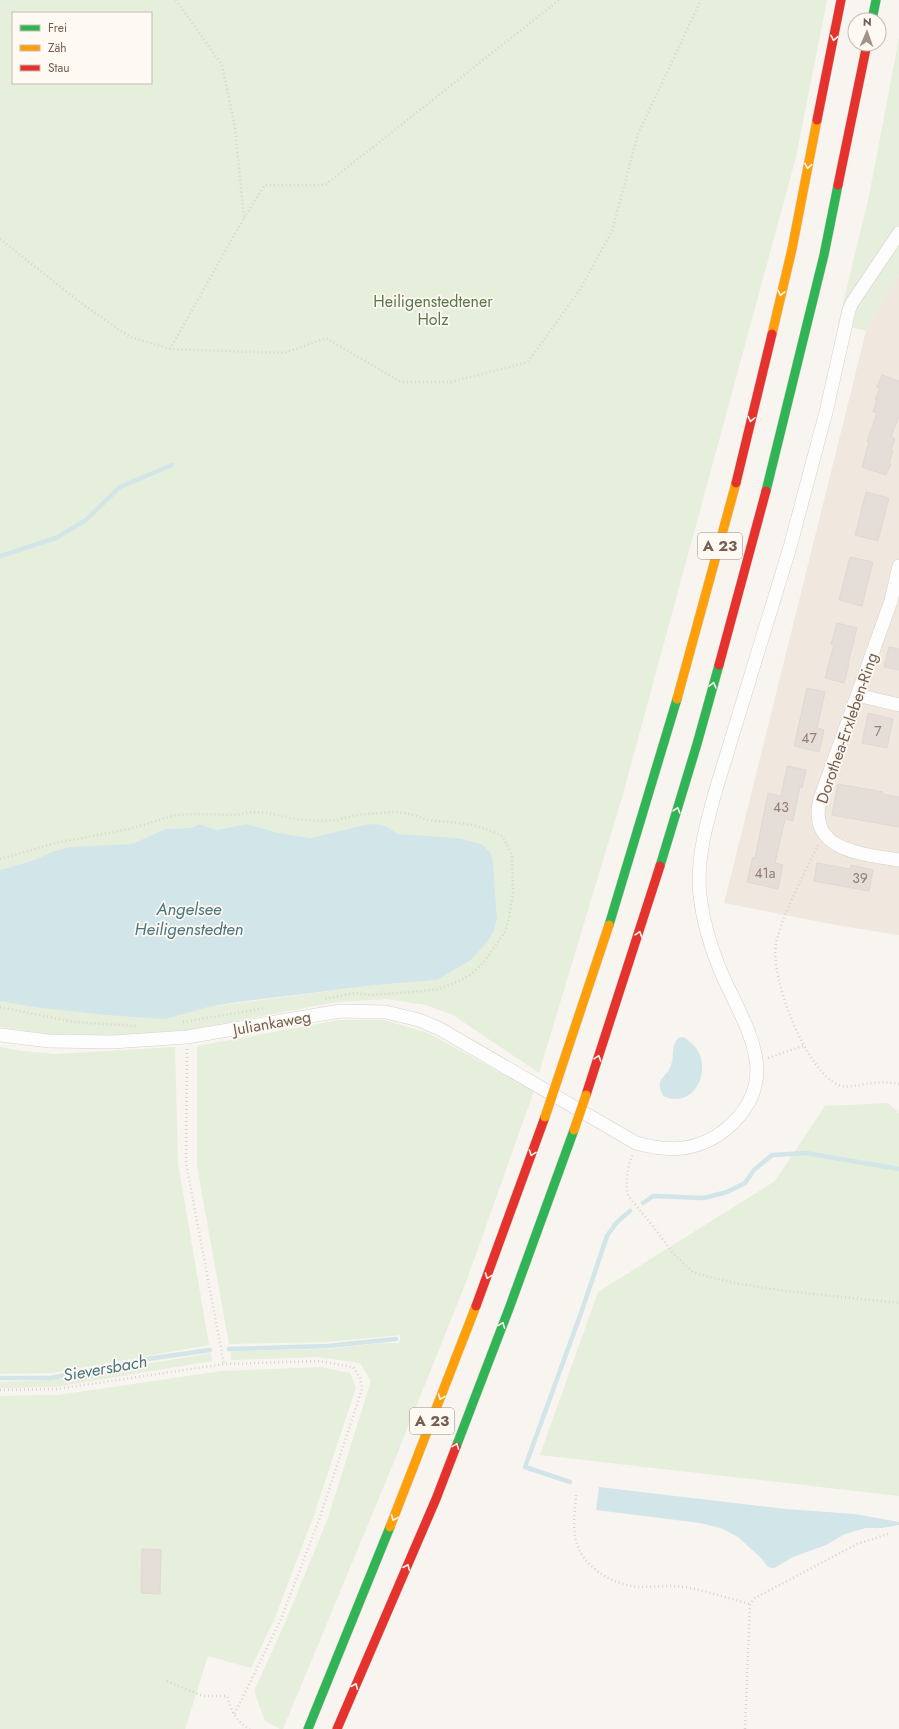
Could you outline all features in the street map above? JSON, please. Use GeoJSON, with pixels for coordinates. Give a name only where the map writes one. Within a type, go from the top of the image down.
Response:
{"type":"FeatureCollection","features":[{"type":"Feature","properties":{"kind":"highway","name":"A 23"},"geometry":{"type":"LineString","coordinates":[[310,1725],[403,1496],[478,1303],[545,1117],[616,904],[667,737],[733,497],[792,249],[841,0]]}},
{"type":"Feature","properties":{"kind":"highway"},"geometry":{"type":"LineString","coordinates":[[874,12],[876,0]]}},
{"type":"Feature","properties":{"kind":"highway","name":"A 23"},"geometry":{"type":"LineString","coordinates":[[339,1727],[436,1499],[510,1306],[574,1130],[645,914],[697,744],[761,512],[824,255],[865,52]]}},
{"type":"Feature","properties":{"kind":"street"},"geometry":{"type":"LineString","coordinates":[[636,1143],[653,1148],[674,1149],[699,1145],[719,1135],[739,1115],[752,1094],[757,1062],[750,1032],[721,972],[706,928],[700,895],[700,868],[707,821],[790,547],[826,412],[849,310],[852,303],[899,233]]}},
{"type":"Feature","properties":{"kind":"street","name":"Dorothea-Erxleben-Ring"},"geometry":{"type":"LineString","coordinates":[[824,837],[818,820],[818,805],[891,601],[899,566]]}},
{"type":"Feature","properties":{"kind":"street"},"geometry":{"type":"LineString","coordinates":[[857,695],[899,705]]}},
{"type":"Feature","properties":{"kind":"street"},"geometry":{"type":"LineString","coordinates":[[824,837],[834,844],[857,852],[899,860]]}},
{"type":"Feature","properties":{"kind":"street","name":"Juliankaweg"},"geometry":{"type":"LineString","coordinates":[[0,1035],[49,1041],[104,1042],[187,1037],[340,1011],[386,1012],[420,1020],[440,1029],[636,1143]]}},
{"type":"Feature","properties":{"kind":"path"},"geometry":{"type":"LineString","coordinates":[[176,0],[222,65],[236,127],[244,218]]}},
{"type":"Feature","properties":{"kind":"path"},"geometry":{"type":"LineString","coordinates":[[170,349],[244,218],[265,186],[325,185],[559,0]]}},
{"type":"Feature","properties":{"kind":"path"},"geometry":{"type":"LineString","coordinates":[[0,239],[81,303],[130,337],[170,349],[284,353],[326,338],[401,382],[451,382],[528,362],[581,288],[612,231],[638,134],[701,0]]}},
{"type":"Feature","properties":{"kind":"path"},"geometry":{"type":"LineString","coordinates":[[0,859],[56,843],[129,829],[176,815],[196,814],[234,815],[252,812],[292,819],[322,821],[338,820],[355,814],[393,812],[410,814],[427,820],[471,825],[489,830],[502,836],[512,854],[513,893],[505,932],[497,946],[483,963],[459,981],[439,989],[370,995],[356,993],[318,1000]]}},
{"type":"Feature","properties":{"kind":"path"},"geometry":{"type":"LineString","coordinates":[[824,837],[818,844],[797,890],[776,944],[775,964],[778,977],[803,1046],[820,1072],[832,1082],[840,1085],[847,1086],[882,1082],[899,1084]]}},
{"type":"Feature","properties":{"kind":"path"},"geometry":{"type":"LineString","coordinates":[[0,1007],[74,1022],[141,1026]]}},
{"type":"Feature","properties":{"kind":"path"},"geometry":{"type":"LineString","coordinates":[[180,1023],[271,1008]]}},
{"type":"Feature","properties":{"kind":"path"},"geometry":{"type":"LineString","coordinates":[[187,1037],[186,1163],[224,1364]]}},
{"type":"Feature","properties":{"kind":"path"},"geometry":{"type":"LineString","coordinates":[[757,1062],[803,1046]]}},
{"type":"Feature","properties":{"kind":"path"},"geometry":{"type":"LineString","coordinates":[[636,1143],[628,1170],[627,1186],[629,1197],[652,1224],[672,1252],[692,1271],[698,1274],[734,1283],[899,1303]]}},
{"type":"Feature","properties":{"kind":"path"},"geometry":{"type":"LineString","coordinates":[[0,1390],[57,1389],[224,1364],[318,1361],[353,1367],[360,1378],[362,1389],[320,1517],[281,1619],[234,1715]]}},
{"type":"Feature","properties":{"kind":"path"},"geometry":{"type":"LineString","coordinates":[[576,1495],[574,1523],[577,1544],[590,1564],[603,1575],[625,1584],[638,1586],[685,1587],[750,1604]]}},
{"type":"Feature","properties":{"kind":"path"},"geometry":{"type":"LineString","coordinates":[[745,1729],[750,1604],[755,1598],[832,1556],[857,1544],[888,1534]]}},
{"type":"Feature","properties":{"kind":"path"},"geometry":{"type":"LineString","coordinates":[[167,1681],[203,1696],[227,1696],[234,1715],[241,1725],[250,1729]]}},
{"type":"Feature","properties":{"kind":"shaded area"},"geometry":{"type":"Polygon","coordinates":[[[899,275],[899,935],[836,925],[724,903],[866,331],[899,275]]]}},
{"type":"Feature","properties":{"kind":"green space","name":"Heiligenstedtener Holz"},"geometry":{"type":"Polygon","coordinates":[[[0,0],[827,0],[796,157],[623,794],[539,1073],[453,1015],[426,1005],[386,999],[336,1002],[188,1030],[126,1035],[48,1034],[0,1027],[0,1001],[34,1007],[208,1007],[376,985],[437,980],[471,960],[497,919],[493,861],[438,838],[396,834],[388,827],[368,824],[311,838],[279,833],[246,824],[217,830],[199,824],[191,828],[165,829],[132,844],[52,852],[34,860],[0,870],[0,0]]]}},
{"type":"Feature","properties":{"kind":"green space"},"geometry":{"type":"Polygon","coordinates":[[[899,38],[899,275],[866,331],[838,324],[869,196],[899,38]]]}},
{"type":"Feature","properties":{"kind":"green space"},"geometry":{"type":"Polygon","coordinates":[[[339,1020],[383,1020],[428,1033],[534,1091],[465,1285],[389,1474],[283,1729],[280,1729],[265,1721],[254,1691],[285,1623],[328,1518],[371,1381],[360,1363],[318,1357],[231,1360],[231,1351],[329,1349],[383,1343],[399,1343],[401,1335],[328,1342],[229,1344],[197,1166],[197,1046],[339,1020]]]}},
{"type":"Feature","properties":{"kind":"green space"},"geometry":{"type":"Polygon","coordinates":[[[0,1047],[55,1054],[175,1047],[178,1163],[209,1345],[52,1373],[0,1374],[0,1047]]]}},
{"type":"Feature","properties":{"kind":"green space"},"geometry":{"type":"Polygon","coordinates":[[[888,1103],[899,1113],[899,1496],[540,1455],[598,1292],[775,1181],[825,1106],[888,1103]]]}},
{"type":"Feature","properties":{"kind":"green space"},"geometry":{"type":"Polygon","coordinates":[[[211,1353],[212,1361],[56,1387],[0,1388],[0,1382],[52,1380],[211,1353]]]}},
{"type":"Feature","properties":{"kind":"green space"},"geometry":{"type":"Polygon","coordinates":[[[321,1367],[350,1373],[356,1387],[314,1515],[276,1615],[251,1668],[208,1656],[185,1729],[0,1729],[0,1396],[58,1395],[222,1371],[321,1367]]]}},
{"type":"Feature","properties":{"kind":"water","name":"Angelsee Heiligenstedten"},"geometry":{"type":"Polygon","coordinates":[[[199,824],[217,830],[246,824],[279,833],[311,838],[368,824],[388,827],[397,834],[457,838],[481,844],[490,852],[493,861],[497,919],[493,932],[487,942],[471,960],[437,980],[376,985],[238,1002],[208,1007],[165,1019],[107,1015],[34,1007],[0,1001],[0,870],[71,847],[132,844],[165,829],[191,828],[199,824]]]}},
{"type":"Feature","properties":{"kind":"water"},"geometry":{"type":"Polygon","coordinates":[[[684,1037],[693,1044],[698,1051],[702,1062],[702,1072],[700,1081],[690,1094],[682,1098],[673,1099],[663,1096],[660,1081],[669,1070],[673,1058],[673,1049],[678,1038],[684,1037]]]}},
{"type":"Feature","properties":{"kind":"water"},"geometry":{"type":"Polygon","coordinates":[[[599,1487],[786,1509],[855,1514],[899,1522],[899,1525],[882,1528],[866,1528],[845,1534],[826,1545],[793,1557],[774,1568],[768,1567],[761,1558],[738,1537],[721,1528],[700,1523],[596,1510],[599,1487]]]}},
{"type":"Feature","properties":{"kind":"building"},"geometry":{"type":"Polygon","coordinates":[[[882,375],[899,381],[899,416],[891,437],[895,439],[891,450],[893,451],[889,463],[891,464],[886,475],[862,467],[869,442],[867,441],[877,413],[873,412],[877,400],[875,399],[880,388],[877,387],[882,375]]]}},
{"type":"Feature","properties":{"kind":"building"},"geometry":{"type":"Polygon","coordinates":[[[866,492],[889,498],[878,541],[855,535],[866,492]]]}},
{"type":"Feature","properties":{"kind":"building"},"geometry":{"type":"Polygon","coordinates":[[[850,557],[873,562],[862,606],[839,600],[850,557]]]}},
{"type":"Feature","properties":{"kind":"building"},"geometry":{"type":"Polygon","coordinates":[[[837,623],[857,628],[844,683],[825,678],[834,644],[831,644],[837,623]]]}},
{"type":"Feature","properties":{"kind":"building"},"geometry":{"type":"Polygon","coordinates":[[[889,647],[899,649],[899,670],[884,667],[889,647]]]}},
{"type":"Feature","properties":{"kind":"building"},"geometry":{"type":"Polygon","coordinates":[[[807,688],[825,692],[817,728],[824,730],[819,752],[794,746],[807,688]]]}},
{"type":"Feature","properties":{"kind":"building"},"geometry":{"type":"Polygon","coordinates":[[[868,713],[893,719],[887,748],[862,743],[868,713]]]}},
{"type":"Feature","properties":{"kind":"building"},"geometry":{"type":"Polygon","coordinates":[[[787,766],[806,770],[802,788],[800,787],[793,821],[785,819],[775,863],[783,865],[778,889],[747,882],[753,857],[755,858],[768,793],[781,796],[787,766]]]}},
{"type":"Feature","properties":{"kind":"building"},"geometry":{"type":"Polygon","coordinates":[[[838,784],[883,792],[882,794],[899,797],[899,827],[832,815],[838,784]]]}},
{"type":"Feature","properties":{"kind":"building"},"geometry":{"type":"Polygon","coordinates":[[[817,863],[850,869],[851,865],[873,870],[869,891],[814,881],[817,863]]]}},
{"type":"Feature","properties":{"kind":"building"},"geometry":{"type":"Polygon","coordinates":[[[142,1549],[161,1550],[160,1594],[141,1593],[142,1549]]]}},
{"type":"Feature","properties":{"kind":"waterway"},"geometry":{"type":"LineString","coordinates":[[0,556],[56,538],[86,520],[120,487],[172,465]]}},
{"type":"Feature","properties":{"kind":"waterway","name":"Sieversbach"},"geometry":{"type":"LineString","coordinates":[[643,1203],[653,1196],[704,1198],[727,1192],[745,1183],[754,1170],[772,1155],[806,1153],[899,1169]]}},
{"type":"Feature","properties":{"kind":"waterway"},"geometry":{"type":"LineString","coordinates":[[570,1482],[525,1467],[581,1313],[607,1236],[616,1223],[630,1211]]}},
{"type":"Feature","properties":{"kind":"waterway","name":"Sieversbach"},"geometry":{"type":"LineString","coordinates":[[229,1349],[328,1346],[396,1339]]}},
{"type":"Feature","properties":{"kind":"waterway","name":"Sieversbach"},"geometry":{"type":"LineString","coordinates":[[0,1378],[51,1378],[147,1359],[210,1350]]}},
{"type":"Feature","properties":{"kind":"traffic: fast"},"geometry":{"type":"LineString","coordinates":[[874,12],[876,0]]}},
{"type":"Feature","properties":{"kind":"traffic: fast"},"geometry":{"type":"LineString","coordinates":[[766,491],[824,255],[838,185]]}},
{"type":"Feature","properties":{"kind":"traffic: fast"},"geometry":{"type":"LineString","coordinates":[[660,866],[719,665]]}},
{"type":"Feature","properties":{"kind":"traffic: fast"},"geometry":{"type":"LineString","coordinates":[[609,925],[677,699]]}},
{"type":"Feature","properties":{"kind":"traffic: fast"},"geometry":{"type":"LineString","coordinates":[[456,1447],[510,1306],[574,1130]]}},
{"type":"Feature","properties":{"kind":"traffic: fast"},"geometry":{"type":"LineString","coordinates":[[308,1729],[390,1527]]}},
{"type":"Feature","properties":{"kind":"traffic: slow"},"geometry":{"type":"LineString","coordinates":[[772,334],[792,249],[817,120]]}},
{"type":"Feature","properties":{"kind":"traffic: slow"},"geometry":{"type":"LineString","coordinates":[[677,699],[736,483]]}},
{"type":"Feature","properties":{"kind":"traffic: slow"},"geometry":{"type":"LineString","coordinates":[[557,1081],[609,925]]}},
{"type":"Feature","properties":{"kind":"traffic: slow"},"geometry":{"type":"LineString","coordinates":[[545,1117],[557,1081]]}},
{"type":"Feature","properties":{"kind":"traffic: slow"},"geometry":{"type":"LineString","coordinates":[[574,1130],[586,1095]]}},
{"type":"Feature","properties":{"kind":"traffic: slow"},"geometry":{"type":"LineString","coordinates":[[390,1527],[476,1306]]}},
{"type":"Feature","properties":{"kind":"traffic: jam"},"geometry":{"type":"LineString","coordinates":[[817,120],[841,0]]}},
{"type":"Feature","properties":{"kind":"traffic: jam"},"geometry":{"type":"LineString","coordinates":[[838,185],[865,52]]}},
{"type":"Feature","properties":{"kind":"traffic: jam"},"geometry":{"type":"LineString","coordinates":[[736,483],[772,334]]}},
{"type":"Feature","properties":{"kind":"traffic: jam"},"geometry":{"type":"LineString","coordinates":[[719,665],[766,491]]}},
{"type":"Feature","properties":{"kind":"traffic: jam"},"geometry":{"type":"LineString","coordinates":[[586,1095],[660,866]]}},
{"type":"Feature","properties":{"kind":"traffic: jam"},"geometry":{"type":"LineString","coordinates":[[476,1306],[545,1117]]}},
{"type":"Feature","properties":{"kind":"traffic: jam"},"geometry":{"type":"LineString","coordinates":[[337,1729],[436,1499],[456,1447]]}}]}
